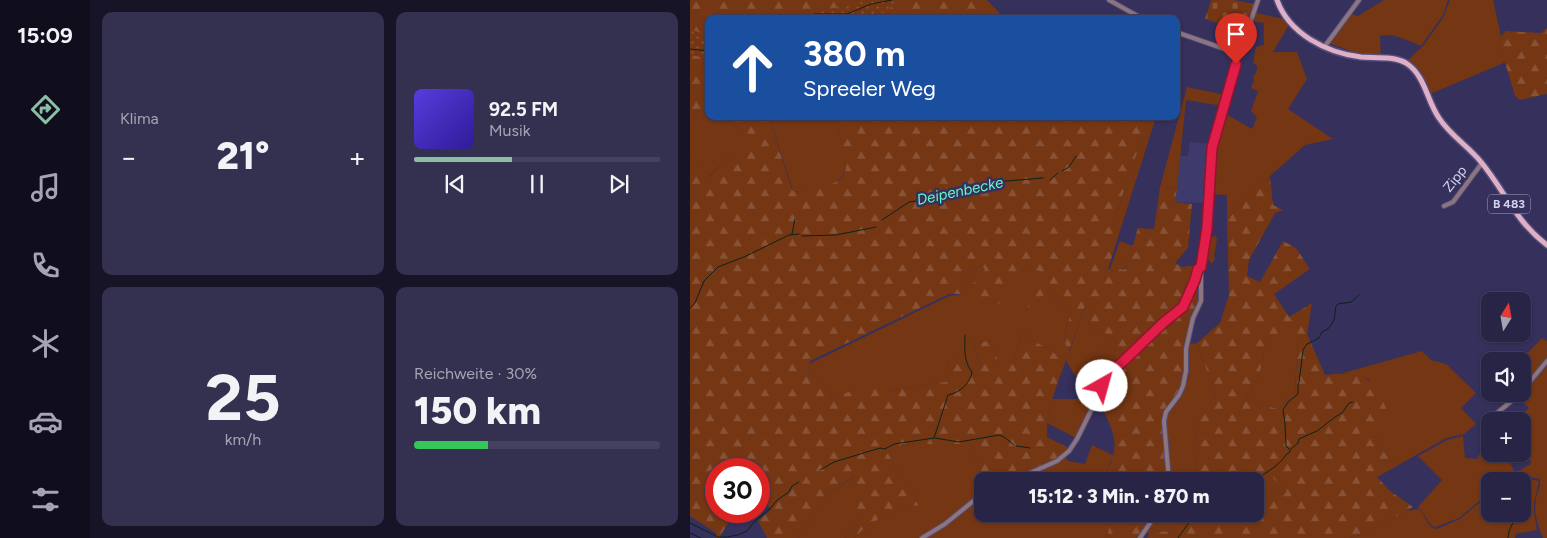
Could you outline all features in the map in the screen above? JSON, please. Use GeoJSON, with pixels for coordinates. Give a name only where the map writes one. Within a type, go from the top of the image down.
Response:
{"type":"FeatureCollection","features":[{"type":"Feature","properties":{"kind":"main road","name":"B 483"},"geometry":{"type":"LineString","coordinates":[[1278,0],[1287,19],[1300,33],[1325,46],[1347,54],[1397,60],[1408,64],[1422,83],[1436,115],[1447,129],[1482,163],[1516,214],[1547,245]]}},
{"type":"Feature","properties":{"kind":"street"},"geometry":{"type":"LineString","coordinates":[[1109,0],[1136,15]]}},
{"type":"Feature","properties":{"kind":"street"},"geometry":{"type":"LineString","coordinates":[[1167,472],[1164,418],[1183,386],[1186,373],[1186,345],[1201,300],[1201,267],[1207,228],[1212,148],[1232,75],[1258,0]]}},
{"type":"Feature","properties":{"kind":"street"},"geometry":{"type":"LineString","coordinates":[[1325,46],[1359,0]]}},
{"type":"Feature","properties":{"kind":"street"},"geometry":{"type":"LineString","coordinates":[[1180,33],[1239,54]]}},
{"type":"Feature","properties":{"kind":"street","name":"Zipp"},"geometry":{"type":"LineString","coordinates":[[1444,206],[1453,202],[1482,163]]}},
{"type":"Feature","properties":{"kind":"street"},"geometry":{"type":"LineString","coordinates":[[1032,472],[1057,461],[1069,451],[1077,439],[1108,376],[1182,308],[1198,269],[1201,267]]}},
{"type":"Feature","properties":{"kind":"street"},"geometry":{"type":"LineString","coordinates":[[1531,380],[1547,361]]}},
{"type":"Feature","properties":{"kind":"street"},"geometry":{"type":"LineString","coordinates":[[1498,412],[1510,402]]}},
{"type":"Feature","properties":{"kind":"street"},"geometry":{"type":"LineString","coordinates":[[922,538],[945,524],[974,500]]}},
{"type":"Feature","properties":{"kind":"street"},"geometry":{"type":"LineString","coordinates":[[1140,538],[1151,522]]}},
{"type":"Feature","properties":{"kind":"shaded area"},"geometry":{"type":"Polygon","coordinates":[[[1190,142],[1210,144],[1206,203],[1175,202],[1179,156],[1188,156],[1190,142]]]}},
{"type":"Feature","properties":{"kind":"green space"},"geometry":{"type":"Polygon","coordinates":[[[690,0],[987,0],[1001,15],[705,15],[705,109],[690,115],[690,0]]]}},
{"type":"Feature","properties":{"kind":"green space"},"geometry":{"type":"Polygon","coordinates":[[[882,0],[899,1],[887,11],[876,15],[806,15],[822,10],[882,0]]]}},
{"type":"Feature","properties":{"kind":"green space"},"geometry":{"type":"Polygon","coordinates":[[[1211,0],[1234,0],[1254,4],[1245,32],[1205,19],[1211,0]]]}},
{"type":"Feature","properties":{"kind":"green space"},"geometry":{"type":"Polygon","coordinates":[[[1384,0],[1448,0],[1443,15],[1421,46],[1396,36],[1380,36],[1381,57],[1356,53],[1329,43],[1351,14],[1358,16],[1384,0]]]}},
{"type":"Feature","properties":{"kind":"green space"},"geometry":{"type":"Polygon","coordinates":[[[1450,0],[1493,0],[1501,36],[1499,42],[1506,62],[1430,94],[1408,60],[1423,46],[1443,18],[1450,0]]]}},
{"type":"Feature","properties":{"kind":"green space"},"geometry":{"type":"Polygon","coordinates":[[[1252,12],[1284,19],[1289,25],[1273,52],[1297,52],[1307,79],[1288,109],[1333,139],[1305,145],[1270,176],[1227,219],[1227,195],[1210,194],[1214,146],[1224,113],[1252,129],[1257,117],[1251,111],[1258,91],[1251,88],[1257,70],[1257,66],[1253,63],[1256,47],[1264,45],[1264,23],[1251,21],[1252,12]]]}},
{"type":"Feature","properties":{"kind":"green space"},"geometry":{"type":"Polygon","coordinates":[[[1547,28],[1547,94],[1520,100],[1515,96],[1499,42],[1501,36],[1506,31],[1541,33],[1547,28]]]}},
{"type":"Feature","properties":{"kind":"green space"},"geometry":{"type":"Polygon","coordinates":[[[690,29],[705,35],[705,56],[690,55],[690,29]]]}},
{"type":"Feature","properties":{"kind":"green space"},"geometry":{"type":"Polygon","coordinates":[[[1187,87],[1225,95],[1223,106],[1186,100],[1177,188],[1160,187],[1178,120],[1180,120],[1187,87]]]}},
{"type":"Feature","properties":{"kind":"green space"},"geometry":{"type":"Polygon","coordinates":[[[705,109],[705,120],[730,120],[738,128],[745,143],[708,177],[690,155],[690,115],[705,109]]]}},
{"type":"Feature","properties":{"kind":"green space"},"geometry":{"type":"Polygon","coordinates":[[[730,120],[774,120],[771,123],[791,187],[793,191],[798,192],[830,184],[839,180],[844,174],[846,167],[845,156],[837,125],[830,120],[1038,120],[1041,129],[1058,120],[1148,120],[1113,223],[1120,231],[1108,269],[1123,270],[1126,268],[1130,245],[1133,245],[1138,228],[1154,229],[1160,187],[1177,188],[1175,202],[1192,204],[1188,248],[1175,263],[1182,267],[1199,265],[1200,300],[1185,348],[1185,371],[1180,392],[1164,413],[1167,472],[1107,472],[1114,448],[1113,433],[1097,400],[1111,376],[1116,339],[1089,325],[1092,310],[1085,306],[1068,354],[1064,337],[1071,312],[1045,292],[1036,309],[1028,307],[1040,271],[1020,268],[1001,304],[964,294],[985,270],[981,265],[963,280],[962,294],[949,294],[810,361],[808,370],[833,397],[876,383],[890,391],[951,381],[947,360],[958,356],[973,375],[981,368],[974,344],[991,340],[998,362],[1012,362],[1023,334],[1066,360],[1050,407],[1047,437],[1069,448],[1049,464],[1034,472],[980,472],[971,444],[903,444],[887,452],[920,505],[884,516],[868,526],[855,538],[845,538],[858,524],[854,476],[824,497],[798,538],[767,538],[759,523],[770,523],[770,458],[705,458],[705,523],[728,523],[719,538],[716,538],[716,533],[690,516],[690,155],[709,177],[744,143],[738,128],[730,120]]]}},
{"type":"Feature","properties":{"kind":"green space"},"geometry":{"type":"Polygon","coordinates":[[[774,120],[830,120],[837,125],[846,164],[845,172],[840,179],[820,188],[793,191],[771,122],[774,120]]]}},
{"type":"Feature","properties":{"kind":"green space"},"geometry":{"type":"Polygon","coordinates":[[[1038,120],[1058,120],[1041,129],[1038,120]]]}},
{"type":"Feature","properties":{"kind":"green space"},"geometry":{"type":"Polygon","coordinates":[[[1148,120],[1155,120],[1120,231],[1113,223],[1148,120]]]}},
{"type":"Feature","properties":{"kind":"green space"},"geometry":{"type":"Polygon","coordinates":[[[1270,176],[1273,205],[1283,210],[1275,213],[1249,260],[1247,276],[1260,282],[1283,241],[1296,248],[1310,269],[1274,294],[1289,317],[1312,303],[1307,334],[1325,375],[1352,374],[1361,376],[1369,380],[1375,387],[1391,419],[1374,435],[1395,467],[1377,477],[1390,491],[1413,507],[1375,528],[1350,538],[1147,538],[1149,534],[1145,531],[1140,538],[1107,538],[1110,522],[1151,522],[1148,527],[1161,532],[1172,530],[1181,522],[1264,522],[1264,497],[1287,492],[1270,475],[1264,476],[1264,472],[1197,472],[1194,447],[1199,420],[1216,396],[1197,343],[1220,323],[1229,295],[1227,219],[1270,176]],[[1298,339],[1264,340],[1262,364],[1258,377],[1246,398],[1247,402],[1279,409],[1295,391],[1298,339]]]}},
{"type":"Feature","properties":{"kind":"green space"},"geometry":{"type":"Polygon","coordinates":[[[1215,235],[1217,239],[1215,259],[1212,264],[1206,257],[1211,236],[1214,237],[1215,235]]]}},
{"type":"Feature","properties":{"kind":"green space"},"geometry":{"type":"Polygon","coordinates":[[[1120,241],[1130,245],[1127,265],[1123,270],[1110,269],[1120,241]]]}},
{"type":"Feature","properties":{"kind":"green space"},"geometry":{"type":"Polygon","coordinates":[[[981,265],[985,270],[1020,268],[1040,270],[1045,292],[1071,312],[1064,337],[1069,353],[1085,306],[1092,310],[1089,325],[1116,339],[1111,376],[1097,400],[1096,394],[1073,373],[1066,360],[1023,334],[1012,362],[998,363],[991,340],[974,344],[981,369],[973,375],[958,356],[947,361],[952,381],[889,391],[852,391],[833,397],[808,370],[809,364],[949,296],[962,294],[963,280],[981,265]]]}},
{"type":"Feature","properties":{"kind":"green space"},"geometry":{"type":"Polygon","coordinates":[[[1542,338],[1547,341],[1547,360],[1531,380],[1531,352],[1529,352],[1542,338]]]}},
{"type":"Feature","properties":{"kind":"green space"},"geometry":{"type":"Polygon","coordinates":[[[1264,339],[1298,339],[1295,391],[1279,409],[1247,402],[1246,398],[1262,364],[1264,339]]]}},
{"type":"Feature","properties":{"kind":"green space"},"geometry":{"type":"Polygon","coordinates":[[[1197,343],[1216,396],[1199,420],[1194,447],[1197,472],[1166,472],[1163,418],[1171,404],[1175,405],[1187,381],[1189,372],[1189,344],[1197,343]]]}},
{"type":"Feature","properties":{"kind":"green space"},"geometry":{"type":"Polygon","coordinates":[[[1422,351],[1431,360],[1446,364],[1476,393],[1461,408],[1476,424],[1464,434],[1446,438],[1395,467],[1374,435],[1369,379],[1343,373],[1422,351]]]}},
{"type":"Feature","properties":{"kind":"green space"},"geometry":{"type":"Polygon","coordinates":[[[1547,363],[1547,538],[1542,536],[1536,513],[1535,504],[1540,479],[1531,478],[1531,472],[1517,472],[1531,464],[1531,412],[1524,412],[1529,408],[1523,402],[1531,402],[1531,383],[1547,363]]]}},
{"type":"Feature","properties":{"kind":"green space"},"geometry":{"type":"Polygon","coordinates":[[[1052,399],[1094,399],[1076,438],[1047,423],[1052,399]]]}},
{"type":"Feature","properties":{"kind":"green space"},"geometry":{"type":"Polygon","coordinates":[[[1463,436],[1465,458],[1477,459],[1481,452],[1481,462],[1510,462],[1515,472],[1481,472],[1481,500],[1459,518],[1436,527],[1432,526],[1418,507],[1442,480],[1418,456],[1447,440],[1463,436]]]}},
{"type":"Feature","properties":{"kind":"green space"},"geometry":{"type":"Polygon","coordinates":[[[903,444],[971,444],[980,472],[974,472],[974,499],[934,530],[920,538],[855,538],[868,526],[884,516],[920,505],[887,452],[903,444]]]}},
{"type":"Feature","properties":{"kind":"green space"},"geometry":{"type":"Polygon","coordinates":[[[1092,445],[1113,455],[1106,472],[1037,472],[1065,456],[1068,461],[1085,464],[1092,445]]]}},
{"type":"Feature","properties":{"kind":"green space"},"geometry":{"type":"Polygon","coordinates":[[[1270,474],[1287,492],[1264,497],[1264,475],[1270,474]]]}},
{"type":"Feature","properties":{"kind":"green space"},"geometry":{"type":"Polygon","coordinates":[[[855,476],[858,524],[845,538],[798,538],[824,497],[855,476]]]}},
{"type":"Feature","properties":{"kind":"green space"},"geometry":{"type":"Polygon","coordinates":[[[1531,480],[1539,481],[1534,503],[1537,530],[1516,534],[1515,538],[1350,538],[1375,528],[1405,511],[1419,509],[1431,527],[1437,529],[1460,519],[1481,502],[1481,522],[1531,522],[1531,480]]]}},
{"type":"Feature","properties":{"kind":"green space"},"geometry":{"type":"Polygon","coordinates":[[[974,501],[974,522],[1110,522],[1107,538],[924,538],[974,501]]]}},
{"type":"Feature","properties":{"kind":"green space"},"geometry":{"type":"Polygon","coordinates":[[[1152,522],[1181,522],[1172,530],[1162,532],[1149,527],[1152,522]]]}},
{"type":"Feature","properties":{"kind":"waterway"},"geometry":{"type":"LineString","coordinates":[[812,15],[847,14],[871,4],[892,0]]}},
{"type":"Feature","properties":{"kind":"waterway"},"geometry":{"type":"LineString","coordinates":[[690,49],[705,51]]}},
{"type":"Feature","properties":{"kind":"waterway"},"geometry":{"type":"LineString","coordinates":[[1062,171],[1069,167],[1076,156]]}},
{"type":"Feature","properties":{"kind":"waterway"},"geometry":{"type":"LineString","coordinates":[[1050,180],[1058,173]]}},
{"type":"Feature","properties":{"kind":"waterway","name":"Deipenbecke"},"geometry":{"type":"LineString","coordinates":[[882,220],[909,202],[924,200],[983,183],[1043,178]]}},
{"type":"Feature","properties":{"kind":"waterway"},"geometry":{"type":"LineString","coordinates":[[792,234],[795,219]]}},
{"type":"Feature","properties":{"kind":"waterway","name":"Deipenbecke"},"geometry":{"type":"LineString","coordinates":[[802,236],[836,235],[876,227]]}},
{"type":"Feature","properties":{"kind":"waterway","name":"Deipenbecke"},"geometry":{"type":"LineString","coordinates":[[690,308],[695,303],[704,281],[718,267],[744,257],[789,235],[799,234]]}},
{"type":"Feature","properties":{"kind":"waterway"},"geometry":{"type":"LineString","coordinates":[[1264,473],[1290,452],[1286,446],[1283,410],[1288,402],[1298,394],[1303,350],[1307,344],[1319,338],[1322,332],[1329,328],[1334,320],[1338,304],[1351,302],[1359,295]]}},
{"type":"Feature","properties":{"kind":"waterway"},"geometry":{"type":"LineString","coordinates":[[820,470],[834,462],[880,448],[885,449],[894,444],[934,438],[948,395],[964,387],[971,376],[972,372],[965,354],[965,335]]}},
{"type":"Feature","properties":{"kind":"waterway"},"geometry":{"type":"LineString","coordinates":[[1291,449],[1298,443],[1299,439],[1317,431],[1342,413],[1349,403],[1353,402]]}},
{"type":"Feature","properties":{"kind":"waterway"},"geometry":{"type":"LineString","coordinates":[[935,438],[959,442],[999,435],[1014,445]]}},
{"type":"Feature","properties":{"kind":"waterway"},"geometry":{"type":"LineString","coordinates":[[1016,446],[1030,448]]}},
{"type":"Feature","properties":{"kind":"waterway"},"geometry":{"type":"LineString","coordinates":[[690,523],[718,537],[738,535],[747,531],[777,500],[799,482]]}},
{"type":"Feature","properties":{"kind":"waterway"},"geometry":{"type":"LineString","coordinates":[[1178,538],[1189,522]]}},
{"type":"Feature","properties":{"kind":"waterway"},"geometry":{"type":"LineString","coordinates":[[1508,538],[1513,522]]}},
{"type":"Feature","properties":{"kind":"waterway"},"geometry":{"type":"LineString","coordinates":[[690,533],[701,538]]}},
{"type":"Feature","properties":{"kind":"route"},"geometry":{"type":"LineString","coordinates":[[1102,386],[1106,378],[1163,323],[1179,312],[1186,302],[1198,269],[1201,267],[1207,228],[1212,148],[1236,64]]}}]}
